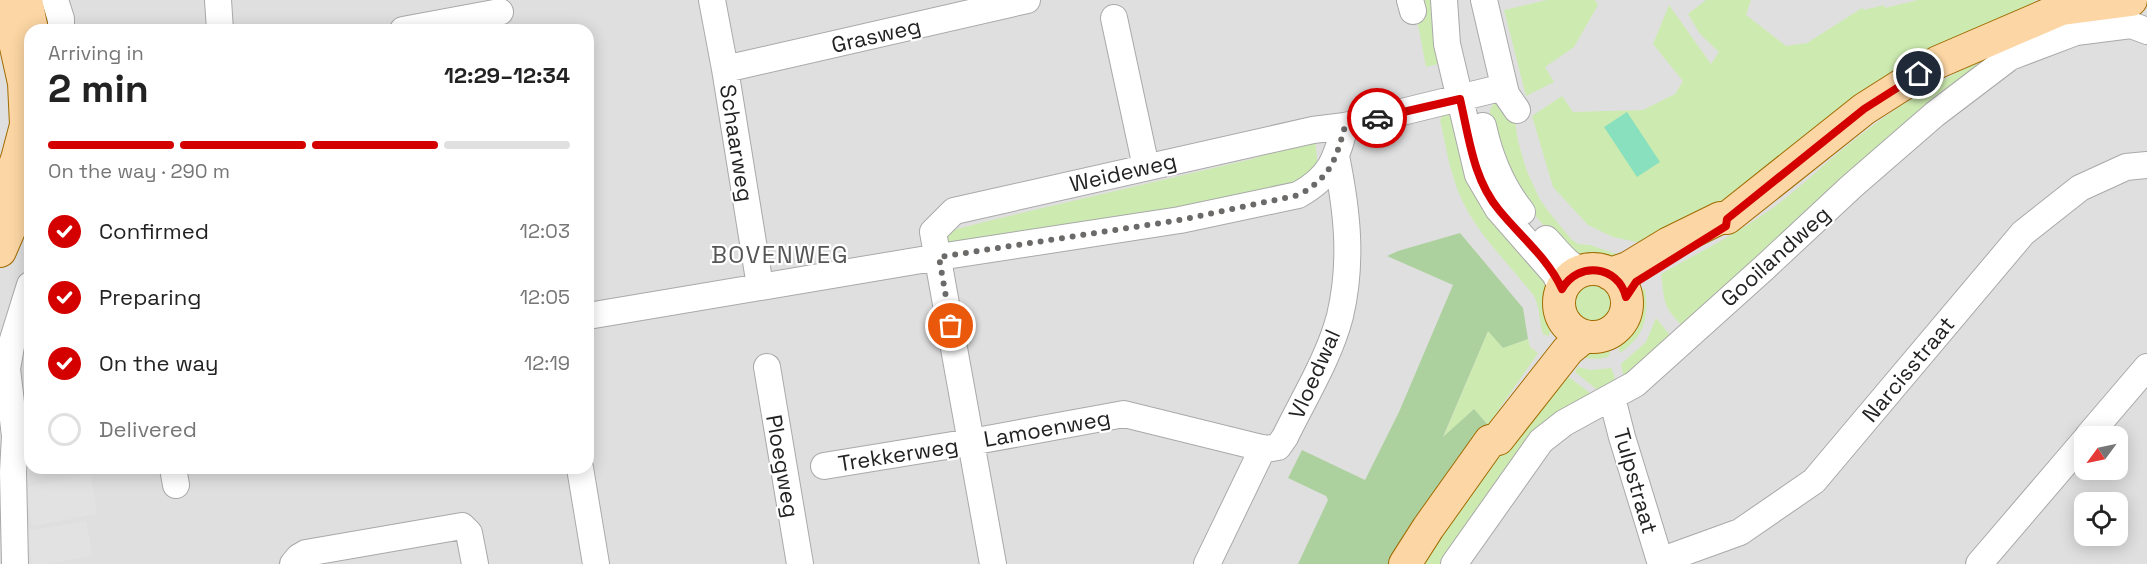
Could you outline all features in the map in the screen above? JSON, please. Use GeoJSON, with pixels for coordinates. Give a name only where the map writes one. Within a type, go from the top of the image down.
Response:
{"type":"FeatureCollection","features":[{"type":"Feature","properties":{"kind":"main road"},"geometry":{"type":"LineString","coordinates":[[0,0],[14,38],[24,83]]}},
{"type":"Feature","properties":{"kind":"main road"},"geometry":{"type":"LineString","coordinates":[[26,0],[31,24]]}},
{"type":"Feature","properties":{"kind":"main road"},"geometry":{"type":"LineString","coordinates":[[1596,283],[1626,311],[1616,329],[1604,336],[1574,328],[1559,308],[1596,283],[1628,268],[1669,243],[1720,218],[1727,219],[1864,109],[1938,62],[2072,4],[2131,0]]}},
{"type":"Feature","properties":{"kind":"main road"},"geometry":{"type":"LineString","coordinates":[[0,251],[24,133]]}},
{"type":"Feature","properties":{"kind":"main road"},"geometry":{"type":"LineString","coordinates":[[0,206],[16,166]]}},
{"type":"Feature","properties":{"kind":"main road"},"geometry":{"type":"LineString","coordinates":[[1405,564],[1490,441],[1489,432],[1556,340],[1574,328]]}},
{"type":"Feature","properties":{"kind":"street"},"geometry":{"type":"LineString","coordinates":[[218,0],[220,24]]}},
{"type":"Feature","properties":{"kind":"street","name":"Schaarweg"},"geometry":{"type":"LineString","coordinates":[[712,0],[760,286]]}},
{"type":"Feature","properties":{"kind":"street","name":"Grasweg"},"geometry":{"type":"LineString","coordinates":[[725,69],[1027,0]]}},
{"type":"Feature","properties":{"kind":"street"},"geometry":{"type":"LineString","coordinates":[[1444,0],[1447,44],[1504,186],[1520,210],[1568,262],[1596,283]]}},
{"type":"Feature","properties":{"kind":"street"},"geometry":{"type":"LineString","coordinates":[[1454,0],[1468,96]]}},
{"type":"Feature","properties":{"kind":"street"},"geometry":{"type":"LineString","coordinates":[[1484,0],[1506,94],[1517,110]]}},
{"type":"Feature","properties":{"kind":"street"},"geometry":{"type":"LineString","coordinates":[[440,24],[501,14]]}},
{"type":"Feature","properties":{"kind":"street"},"geometry":{"type":"LineString","coordinates":[[1114,18],[1146,167]]}},
{"type":"Feature","properties":{"kind":"street","name":"Gooilandweg"},"geometry":{"type":"LineString","coordinates":[[1454,564],[1541,441],[1564,423],[1635,384],[1852,186],[1910,136],[2010,57],[2076,32],[2131,25],[2147,31]]}},
{"type":"Feature","properties":{"kind":"street","name":"Weideweg"},"geometry":{"type":"LineString","coordinates":[[939,257],[933,232],[954,211],[1313,130],[1345,126],[1504,87]]}},
{"type":"Feature","properties":{"kind":"street"},"geometry":{"type":"LineString","coordinates":[[594,315],[760,286],[1180,220],[1299,195],[1321,180],[1332,165],[1345,126]]}},
{"type":"Feature","properties":{"kind":"street","name":"Vloedwal"},"geometry":{"type":"LineString","coordinates":[[1263,448],[1274,449],[1285,437],[1322,361],[1340,317],[1349,252],[1344,196],[1336,156]]}},
{"type":"Feature","properties":{"kind":"street","name":"Narcisstraat"},"geometry":{"type":"LineString","coordinates":[[1660,563],[1740,532],[1814,481],[2023,233],[2080,188],[2126,167],[2147,165]]}},
{"type":"Feature","properties":{"kind":"street","name":"Trekkerweg"},"geometry":{"type":"LineString","coordinates":[[939,257],[993,564]]}},
{"type":"Feature","properties":{"kind":"street"},"geometry":{"type":"LineString","coordinates":[[15,564],[13,498],[17,417],[7,375],[8,359],[24,305]]}},
{"type":"Feature","properties":{"kind":"street","name":"Ploegweg"},"geometry":{"type":"LineString","coordinates":[[767,367],[800,564]]}},
{"type":"Feature","properties":{"kind":"street"},"geometry":{"type":"LineString","coordinates":[[2096,426],[2147,367]]}},
{"type":"Feature","properties":{"kind":"street","name":"Tulpstraat"},"geometry":{"type":"LineString","coordinates":[[1612,398],[1660,563]]}},
{"type":"Feature","properties":{"kind":"street","name":"Lamoenweg"},"geometry":{"type":"LineString","coordinates":[[971,442],[1124,414],[1263,448]]}},
{"type":"Feature","properties":{"kind":"street","name":"Trekkerweg"},"geometry":{"type":"LineString","coordinates":[[824,466],[971,442]]}},
{"type":"Feature","properties":{"kind":"street"},"geometry":{"type":"LineString","coordinates":[[1207,564],[1263,448]]}},
{"type":"Feature","properties":{"kind":"street"},"geometry":{"type":"LineString","coordinates":[[1979,564],[2074,452]]}},
{"type":"Feature","properties":{"kind":"street"},"geometry":{"type":"LineString","coordinates":[[581,474],[596,564]]}},
{"type":"Feature","properties":{"kind":"street"},"geometry":{"type":"LineString","coordinates":[[293,564],[306,553],[462,526],[469,532],[475,564]]}},
{"type":"Feature","properties":{"kind":"shaded area"},"geometry":{"type":"Polygon","coordinates":[[[0,0],[2147,0],[2147,564],[0,564],[0,0]]]}},
{"type":"Feature","properties":{"kind":"shaded area"},"geometry":{"type":"Polygon","coordinates":[[[91,474],[97,514],[32,526],[25,487],[91,474]]]}},
{"type":"Feature","properties":{"kind":"shaded area"},"geometry":{"type":"Polygon","coordinates":[[[86,521],[93,556],[47,564],[32,564],[27,531],[86,521]]]}},
{"type":"Feature","properties":{"kind":"green space"},"geometry":{"type":"Polygon","coordinates":[[[1419,0],[1436,0],[1446,62],[1426,67],[1416,14],[1419,0]]]}},
{"type":"Feature","properties":{"kind":"green space"},"geometry":{"type":"Polygon","coordinates":[[[1547,0],[1595,0],[1598,5],[1574,47],[1545,67],[1554,82],[1526,96],[1504,10],[1547,0]]]}},
{"type":"Feature","properties":{"kind":"green space"},"geometry":{"type":"Polygon","coordinates":[[[1706,0],[1751,0],[1746,15],[1786,46],[1807,43],[1862,8],[1864,10],[1884,5],[1885,8],[1918,0],[2036,0],[2010,20],[1646,251],[1641,243],[1613,237],[1588,225],[1553,187],[1532,116],[1562,96],[1573,112],[1643,110],[1675,94],[1683,81],[1653,44],[1669,5],[1711,64],[1719,52],[1700,34],[1688,14],[1706,0]]]}},
{"type":"Feature","properties":{"kind":"green space"},"geometry":{"type":"Polygon","coordinates":[[[1994,54],[1686,330],[1673,316],[1666,305],[1661,274],[1764,214],[1865,131],[1900,106],[1994,54]]]}},
{"type":"Feature","properties":{"kind":"green space"},"geometry":{"type":"Polygon","coordinates":[[[1496,100],[1514,115],[1526,169],[1539,198],[1571,239],[1578,244],[1590,245],[1626,257],[1617,259],[1593,255],[1569,256],[1511,186],[1489,116],[1496,100]]]}},
{"type":"Feature","properties":{"kind":"green space"},"geometry":{"type":"Polygon","coordinates":[[[1627,112],[1660,162],[1637,177],[1604,127],[1627,112]]]}},
{"type":"Feature","properties":{"kind":"green space"},"geometry":{"type":"Polygon","coordinates":[[[1443,115],[1456,120],[1553,287],[1553,320],[1549,336],[1543,334],[1534,296],[1485,238],[1462,200],[1454,181],[1446,150],[1440,120],[1443,115]]]}},
{"type":"Feature","properties":{"kind":"green space"},"geometry":{"type":"Polygon","coordinates":[[[1315,138],[1318,168],[1292,189],[952,249],[944,237],[949,231],[1252,159],[1315,138]]]}},
{"type":"Feature","properties":{"kind":"green space"},"geometry":{"type":"Polygon","coordinates":[[[1460,233],[1523,308],[1528,339],[1503,348],[1488,331],[1443,437],[1474,409],[1488,425],[1395,564],[1298,564],[1328,500],[1326,496],[1288,478],[1302,450],[1365,480],[1399,412],[1453,285],[1387,256],[1460,233]]]}},
{"type":"Feature","properties":{"kind":"green space"},"geometry":{"type":"Polygon","coordinates":[[[1592,283],[1600,284],[1607,289],[1612,296],[1612,312],[1607,319],[1600,324],[1592,325],[1584,324],[1577,319],[1572,312],[1571,304],[1572,296],[1577,289],[1584,284],[1592,283]]]}},
{"type":"Feature","properties":{"kind":"green space"},"geometry":{"type":"Polygon","coordinates":[[[1645,288],[1645,317],[1640,333],[1620,353],[1617,339],[1629,324],[1634,295],[1645,288]]]}},
{"type":"Feature","properties":{"kind":"green space"},"geometry":{"type":"Polygon","coordinates":[[[1656,318],[1672,339],[1624,378],[1621,364],[1646,342],[1656,318]]]}},
{"type":"Feature","properties":{"kind":"green space"},"geometry":{"type":"Polygon","coordinates":[[[1488,331],[1503,348],[1528,339],[1530,347],[1538,353],[1488,425],[1474,409],[1443,438],[1488,331]]]}},
{"type":"Feature","properties":{"kind":"green space"},"geometry":{"type":"Polygon","coordinates":[[[1606,343],[1610,353],[1608,357],[1582,358],[1586,346],[1606,343]]]}},
{"type":"Feature","properties":{"kind":"green space"},"geometry":{"type":"Polygon","coordinates":[[[1578,367],[1590,370],[1611,368],[1616,387],[1600,395],[1575,372],[1578,367]]]}},
{"type":"Feature","properties":{"kind":"green space"},"geometry":{"type":"Polygon","coordinates":[[[1559,370],[1589,392],[1593,400],[1446,564],[1421,564],[1559,370]]]}},
{"type":"Feature","properties":{"kind":"way so far"},"geometry":{"type":"LineString","coordinates":[[951,326],[939,257],[1180,220],[1299,195],[1314,186],[1332,165],[1345,126],[1377,118]]}},
{"type":"Feature","properties":{"kind":"district","name":"BOVENWEG"},"geometry":{"type":"Point","coordinates":[780,254]}},
{"type":"Feature","properties":{"kind":"route"},"geometry":{"type":"LineString","coordinates":[[1377,118],[1460,99],[1478,176],[1484,188],[1498,210],[1555,274],[1562,289],[1575,275],[1595,270],[1605,272],[1618,280],[1626,297],[1636,282],[1726,226],[1727,219],[1864,109],[1919,74]]}}]}
